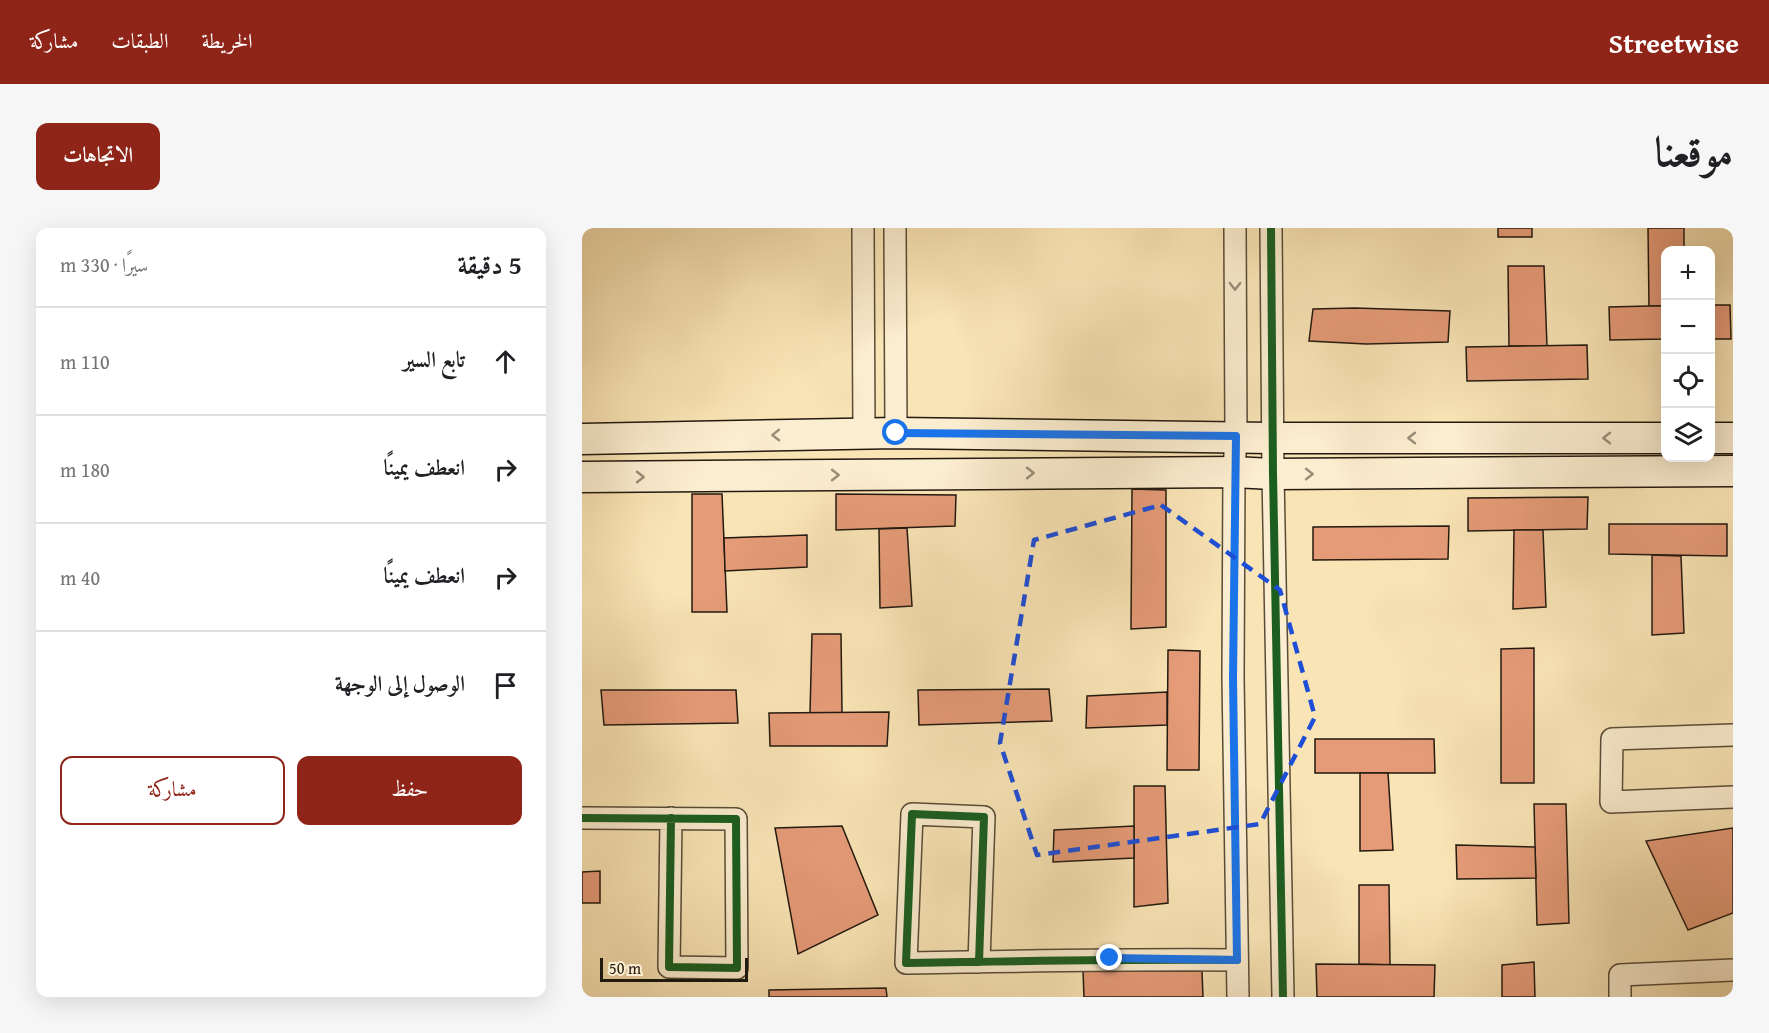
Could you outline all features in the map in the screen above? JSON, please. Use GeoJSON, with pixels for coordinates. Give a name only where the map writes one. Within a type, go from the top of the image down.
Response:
{"type":"FeatureCollection","features":[{"type":"Feature","properties":{"kind":"main road"},"geometry":{"type":"LineString","coordinates":[[582,439],[864,433],[1274,438],[1661,438]]}},
{"type":"Feature","properties":{"kind":"main road"},"geometry":{"type":"LineString","coordinates":[[1715,438],[1733,438]]}},
{"type":"Feature","properties":{"kind":"main road"},"geometry":{"type":"LineString","coordinates":[[582,477],[1733,471]]}},
{"type":"Feature","properties":{"kind":"street"},"geometry":{"type":"LineString","coordinates":[[863,228],[864,433]]}},
{"type":"Feature","properties":{"kind":"street"},"geometry":{"type":"LineString","coordinates":[[895,228],[896,433]]}},
{"type":"Feature","properties":{"kind":"street"},"geometry":{"type":"LineString","coordinates":[[1235,228],[1236,436],[1233,678],[1238,997]]}},
{"type":"Feature","properties":{"kind":"street"},"geometry":{"type":"LineString","coordinates":[[1271,228],[1273,474],[1283,997]]}},
{"type":"Feature","properties":{"kind":"street"},"geometry":{"type":"LineString","coordinates":[[1733,735],[1611,740],[1611,802],[1733,797]]}},
{"type":"Feature","properties":{"kind":"street"},"geometry":{"type":"LineString","coordinates":[[979,962],[984,817],[912,814],[906,963],[979,962],[1110,958],[1237,960]]}},
{"type":"Feature","properties":{"kind":"street"},"geometry":{"type":"LineString","coordinates":[[582,818],[671,818],[736,819],[737,968],[669,967],[671,818]]}},
{"type":"Feature","properties":{"kind":"street"},"geometry":{"type":"LineString","coordinates":[[1620,997],[1620,975],[1733,970]]}},
{"type":"Feature","properties":{"kind":"highlighted area"},"geometry":{"type":"Polygon","coordinates":[[[1161,505],[1280,590],[1315,717],[1260,824],[1037,855],[1000,743],[1034,540],[1161,505]]]}},
{"type":"Feature","properties":{"kind":"building"},"geometry":{"type":"Polygon","coordinates":[[[1498,228],[1532,228],[1532,237],[1498,237],[1498,228]]]}},
{"type":"Feature","properties":{"kind":"building"},"geometry":{"type":"Polygon","coordinates":[[[1648,228],[1684,228],[1684,246],[1661,246],[1661,306],[1649,306],[1648,228]]]}},
{"type":"Feature","properties":{"kind":"building"},"geometry":{"type":"Polygon","coordinates":[[[1508,266],[1544,266],[1547,346],[1509,346],[1508,266]]]}},
{"type":"Feature","properties":{"kind":"building"},"geometry":{"type":"Polygon","coordinates":[[[1715,305],[1730,305],[1731,339],[1715,339],[1715,305]]]}},
{"type":"Feature","properties":{"kind":"building"},"geometry":{"type":"Polygon","coordinates":[[[1661,306],[1661,339],[1610,340],[1609,307],[1661,306]]]}},
{"type":"Feature","properties":{"kind":"building"},"geometry":{"type":"Polygon","coordinates":[[[1313,309],[1450,311],[1448,342],[1366,344],[1309,341],[1313,309]]]}},
{"type":"Feature","properties":{"kind":"building"},"geometry":{"type":"Polygon","coordinates":[[[1587,345],[1588,379],[1467,381],[1466,347],[1587,345]]]}},
{"type":"Feature","properties":{"kind":"building"},"geometry":{"type":"Polygon","coordinates":[[[1132,489],[1166,490],[1166,627],[1131,629],[1132,489]]]}},
{"type":"Feature","properties":{"kind":"building"},"geometry":{"type":"Polygon","coordinates":[[[692,494],[722,494],[727,612],[692,612],[692,494]]]}},
{"type":"Feature","properties":{"kind":"building"},"geometry":{"type":"Polygon","coordinates":[[[836,494],[956,495],[955,526],[836,530],[836,494]]]}},
{"type":"Feature","properties":{"kind":"building"},"geometry":{"type":"Polygon","coordinates":[[[1588,497],[1587,529],[1468,531],[1468,498],[1588,497]]]}},
{"type":"Feature","properties":{"kind":"building"},"geometry":{"type":"Polygon","coordinates":[[[1609,524],[1727,524],[1727,556],[1609,554],[1609,524]]]}},
{"type":"Feature","properties":{"kind":"building"},"geometry":{"type":"Polygon","coordinates":[[[1449,526],[1448,559],[1313,560],[1313,527],[1449,526]]]}},
{"type":"Feature","properties":{"kind":"building"},"geometry":{"type":"Polygon","coordinates":[[[907,528],[912,606],[880,608],[879,529],[907,528]]]}},
{"type":"Feature","properties":{"kind":"building"},"geometry":{"type":"Polygon","coordinates":[[[1514,530],[1543,530],[1546,607],[1513,609],[1514,530]]]}},
{"type":"Feature","properties":{"kind":"building"},"geometry":{"type":"Polygon","coordinates":[[[807,535],[807,567],[725,571],[724,538],[807,535]]]}},
{"type":"Feature","properties":{"kind":"building"},"geometry":{"type":"Polygon","coordinates":[[[1652,555],[1681,556],[1684,633],[1652,635],[1652,555]]]}},
{"type":"Feature","properties":{"kind":"building"},"geometry":{"type":"Polygon","coordinates":[[[812,634],[841,634],[842,713],[810,713],[812,634]]]}},
{"type":"Feature","properties":{"kind":"building"},"geometry":{"type":"Polygon","coordinates":[[[1534,648],[1534,783],[1501,783],[1501,649],[1534,648]]]}},
{"type":"Feature","properties":{"kind":"building"},"geometry":{"type":"Polygon","coordinates":[[[1168,650],[1200,651],[1199,770],[1167,770],[1168,650]]]}},
{"type":"Feature","properties":{"kind":"building"},"geometry":{"type":"Polygon","coordinates":[[[1049,689],[1052,721],[919,725],[918,690],[1049,689]]]}},
{"type":"Feature","properties":{"kind":"building"},"geometry":{"type":"Polygon","coordinates":[[[601,690],[736,690],[738,723],[604,725],[601,690]]]}},
{"type":"Feature","properties":{"kind":"building"},"geometry":{"type":"Polygon","coordinates":[[[1167,692],[1167,725],[1086,728],[1087,696],[1167,692]]]}},
{"type":"Feature","properties":{"kind":"building"},"geometry":{"type":"Polygon","coordinates":[[[889,712],[887,746],[770,746],[769,713],[889,712]]]}},
{"type":"Feature","properties":{"kind":"building"},"geometry":{"type":"Polygon","coordinates":[[[1315,739],[1434,739],[1435,773],[1315,773],[1315,739]]]}},
{"type":"Feature","properties":{"kind":"building"},"geometry":{"type":"Polygon","coordinates":[[[1360,773],[1388,773],[1393,850],[1360,851],[1360,773]]]}},
{"type":"Feature","properties":{"kind":"building"},"geometry":{"type":"Polygon","coordinates":[[[1134,786],[1165,786],[1168,903],[1134,907],[1134,786]]]}},
{"type":"Feature","properties":{"kind":"building"},"geometry":{"type":"Polygon","coordinates":[[[1534,804],[1566,804],[1569,923],[1537,925],[1534,804]]]}},
{"type":"Feature","properties":{"kind":"building"},"geometry":{"type":"Polygon","coordinates":[[[842,826],[878,915],[798,954],[775,828],[842,826]]]}},
{"type":"Feature","properties":{"kind":"building"},"geometry":{"type":"Polygon","coordinates":[[[1134,826],[1134,858],[1053,862],[1054,830],[1134,826]]]}},
{"type":"Feature","properties":{"kind":"building"},"geometry":{"type":"Polygon","coordinates":[[[1733,828],[1733,913],[1688,930],[1646,841],[1733,828]]]}},
{"type":"Feature","properties":{"kind":"building"},"geometry":{"type":"Polygon","coordinates":[[[1456,845],[1535,847],[1536,878],[1457,879],[1456,845]]]}},
{"type":"Feature","properties":{"kind":"building"},"geometry":{"type":"Polygon","coordinates":[[[600,871],[600,903],[582,903],[582,872],[600,871]]]}},
{"type":"Feature","properties":{"kind":"building"},"geometry":{"type":"Polygon","coordinates":[[[1359,885],[1389,885],[1390,965],[1359,964],[1359,885]]]}},
{"type":"Feature","properties":{"kind":"building"},"geometry":{"type":"Polygon","coordinates":[[[1534,962],[1535,997],[1502,997],[1502,965],[1534,962]]]}},
{"type":"Feature","properties":{"kind":"building"},"geometry":{"type":"Polygon","coordinates":[[[1316,964],[1435,965],[1434,997],[1317,997],[1316,964]]]}},
{"type":"Feature","properties":{"kind":"building"},"geometry":{"type":"Polygon","coordinates":[[[1083,971],[1202,971],[1203,997],[1084,997],[1083,971]]]}},
{"type":"Feature","properties":{"kind":"building"},"geometry":{"type":"Polygon","coordinates":[[[886,988],[887,997],[769,997],[769,990],[886,988]]]}},
{"type":"Feature","properties":{"kind":"cycle path"},"geometry":{"type":"LineString","coordinates":[[1271,228],[1273,474],[1283,997]]}},
{"type":"Feature","properties":{"kind":"cycle path"},"geometry":{"type":"LineString","coordinates":[[979,962],[984,817],[912,814],[906,963],[1237,960]]}},
{"type":"Feature","properties":{"kind":"cycle path"},"geometry":{"type":"LineString","coordinates":[[582,818],[736,819],[737,968],[669,967],[671,818]]}},
{"type":"Feature","properties":{"kind":"route"},"geometry":{"type":"LineString","coordinates":[[896,433],[1236,436],[1233,678],[1237,960],[1110,958]]}}]}
